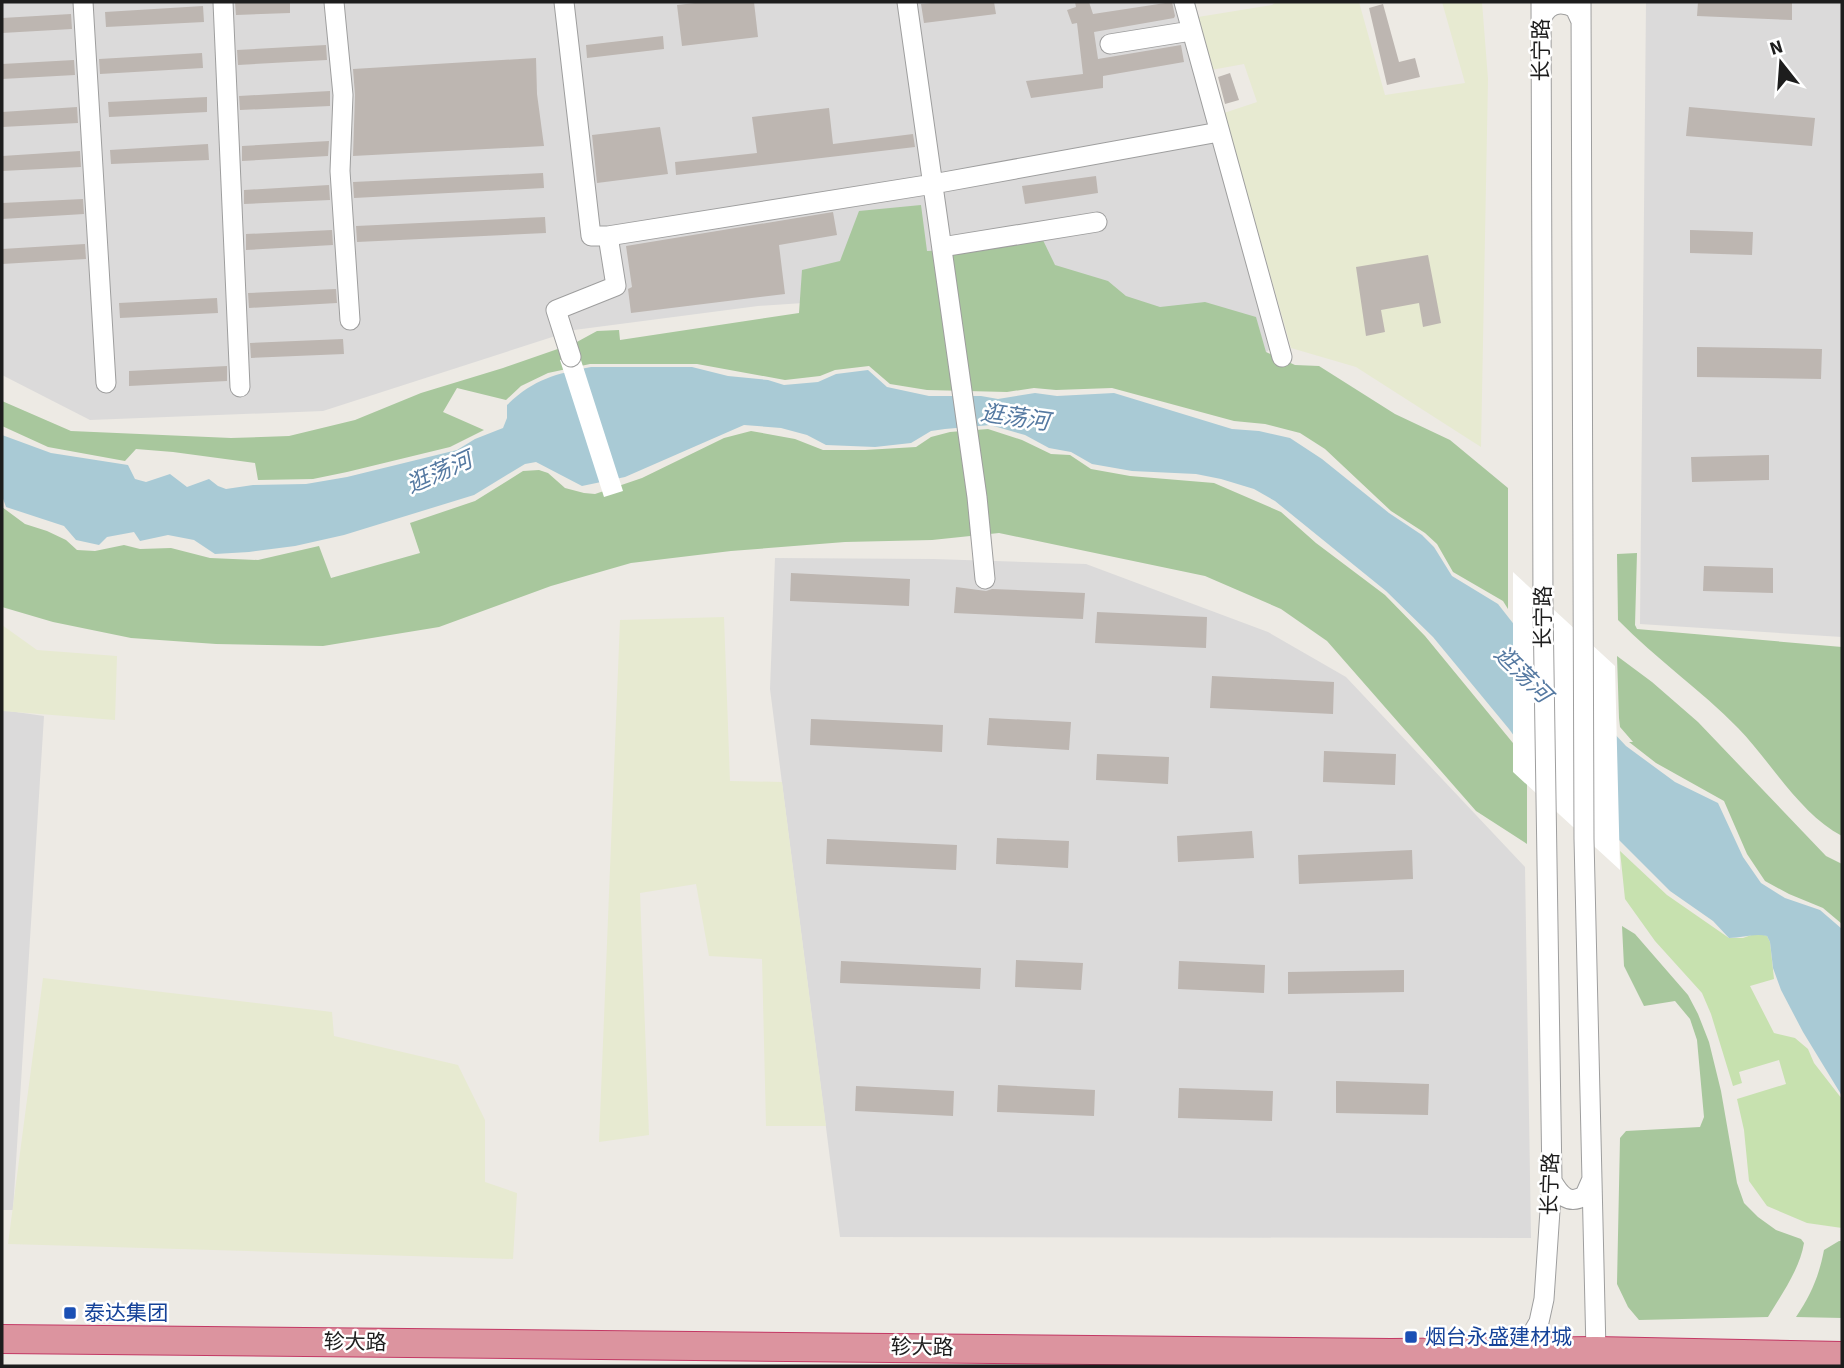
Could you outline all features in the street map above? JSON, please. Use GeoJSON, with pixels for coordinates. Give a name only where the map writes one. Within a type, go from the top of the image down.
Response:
{"type":"FeatureCollection","features":[{"type":"Feature","properties":{"kind":"highway","name":"轸大路"},"geometry":{"type":"LineString","coordinates":[[2,1339],[1521,1353],[1596,1351],[1842,1356]]}},
{"type":"Feature","properties":{"kind":"street"},"geometry":{"type":"LineString","coordinates":[[83,2],[106,383]]}},
{"type":"Feature","properties":{"kind":"street"},"geometry":{"type":"LineString","coordinates":[[223,2],[240,387]]}},
{"type":"Feature","properties":{"kind":"street"},"geometry":{"type":"LineString","coordinates":[[334,2],[343,94],[340,171],[350,320]]}},
{"type":"Feature","properties":{"kind":"street"},"geometry":{"type":"LineString","coordinates":[[564,2],[591,236],[608,236],[933,184],[1219,132]]}},
{"type":"Feature","properties":{"kind":"street"},"geometry":{"type":"LineString","coordinates":[[907,2],[974,472],[985,579]]}},
{"type":"Feature","properties":{"kind":"street"},"geometry":{"type":"LineString","coordinates":[[1184,2],[1282,357]]}},
{"type":"Feature","properties":{"kind":"street","name":"长宁路"},"geometry":{"type":"LineString","coordinates":[[1521,1353],[1539,1322],[1544,1299],[1552,1181],[1543,606],[1541,2]]}},
{"type":"Feature","properties":{"kind":"street"},"geometry":{"type":"LineString","coordinates":[[1541,23],[1550,5],[1562,2],[1581,11]]}},
{"type":"Feature","properties":{"kind":"street","name":"长宁路"},"geometry":{"type":"LineString","coordinates":[[1581,11],[1584,839],[1596,1351]]}},
{"type":"Feature","properties":{"kind":"street"},"geometry":{"type":"LineString","coordinates":[[1110,44],[1191,32]]}},
{"type":"Feature","properties":{"kind":"street"},"geometry":{"type":"LineString","coordinates":[[942,247],[1097,222]]}},
{"type":"Feature","properties":{"kind":"street"},"geometry":{"type":"LineString","coordinates":[[571,357],[556,310],[616,286],[608,236]]}},
{"type":"Feature","properties":{"kind":"street"},"geometry":{"type":"LineString","coordinates":[[1552,1181],[1559,1194],[1572,1200],[1585,1195],[1592,1179]]}},
{"type":"Feature","properties":{"kind":"shaded area"},"geometry":{"type":"Polygon","coordinates":[[[2,2],[1195,2],[1281,337],[1260,359],[864,299],[758,306],[574,330],[323,411],[90,420],[2,375],[2,2]]]}},
{"type":"Feature","properties":{"kind":"shaded area"},"geometry":{"type":"Polygon","coordinates":[[[1646,2],[1842,2],[1842,637],[1640,624],[1646,2]]]}},
{"type":"Feature","properties":{"kind":"shaded area"},"geometry":{"type":"Polygon","coordinates":[[[775,558],[1086,564],[1268,632],[1346,677],[1525,867],[1531,1238],[840,1237],[770,689],[775,558]]]}},
{"type":"Feature","properties":{"kind":"shaded area"},"geometry":{"type":"Polygon","coordinates":[[[2,710],[44,716],[13,1210],[2,1210],[2,710]]]}},
{"type":"Feature","properties":{"kind":"green space"},"geometry":{"type":"Polygon","coordinates":[[[1276,2],[1359,2],[1385,95],[1465,83],[1442,2],[1482,2],[1488,79],[1481,447],[1356,367],[1291,348],[1224,113],[1257,102],[1244,64],[1211,70],[1198,17],[1272,5],[1276,2]]]}},
{"type":"Feature","properties":{"kind":"green space"},"geometry":{"type":"Polygon","coordinates":[[[921,205],[927,251],[954,250],[1041,236],[1055,265],[1108,281],[1126,296],[1160,307],[1205,302],[1256,317],[1266,352],[1295,365],[1319,366],[1395,414],[1450,440],[1508,488],[1508,609],[1503,601],[1453,572],[1437,544],[1425,533],[1391,511],[1325,449],[1300,433],[1265,424],[1234,421],[1112,388],[1034,388],[1007,392],[927,390],[890,384],[869,366],[785,380],[697,364],[590,364],[548,373],[521,386],[506,400],[457,388],[443,412],[484,430],[450,447],[313,479],[258,480],[255,463],[173,452],[136,449],[125,461],[48,447],[2,426],[2,401],[71,431],[231,438],[289,436],[355,420],[421,393],[575,343],[597,331],[619,330],[620,340],[799,313],[802,270],[840,261],[859,211],[921,205]]]}},
{"type":"Feature","properties":{"kind":"green space"},"geometry":{"type":"Polygon","coordinates":[[[988,429],[1022,440],[1051,454],[1070,455],[1091,469],[1130,476],[1214,483],[1281,512],[1316,543],[1385,595],[1425,636],[1522,754],[1527,772],[1527,844],[1476,811],[1327,641],[1281,609],[1205,576],[999,533],[932,540],[845,542],[731,551],[631,563],[551,586],[439,627],[323,646],[216,644],[131,638],[53,622],[2,607],[2,507],[25,524],[66,540],[77,550],[95,551],[124,545],[140,549],[171,548],[210,558],[258,560],[319,546],[331,578],[420,553],[410,523],[475,501],[523,471],[539,470],[548,473],[565,488],[595,494],[642,478],[724,438],[751,431],[795,439],[823,450],[865,450],[916,447],[931,437],[950,432],[988,429]]]}},
{"type":"Feature","properties":{"kind":"green space"},"geometry":{"type":"Polygon","coordinates":[[[1637,553],[1637,629],[1842,647],[1842,836],[1799,801],[1724,714],[1618,620],[1617,554],[1637,553]]]}},
{"type":"Feature","properties":{"kind":"green space"},"geometry":{"type":"Polygon","coordinates":[[[724,617],[730,781],[782,782],[826,1126],[766,1126],[762,959],[709,956],[696,884],[640,893],[649,1135],[599,1142],[620,620],[724,617]]]}},
{"type":"Feature","properties":{"kind":"green space"},"geometry":{"type":"Polygon","coordinates":[[[2,625],[37,650],[117,656],[115,720],[2,711],[2,625]]]}},
{"type":"Feature","properties":{"kind":"green space"},"geometry":{"type":"Polygon","coordinates":[[[1617,656],[1698,722],[1826,856],[1842,864],[1842,924],[1823,908],[1765,881],[1747,854],[1724,801],[1656,763],[1629,742],[1633,742],[1620,727],[1617,656]]]}},
{"type":"Feature","properties":{"kind":"green space"},"geometry":{"type":"Polygon","coordinates":[[[1620,851],[1667,895],[1729,938],[1743,938],[1757,933],[1767,936],[1774,979],[1750,986],[1774,1033],[1795,1038],[1808,1049],[1814,1063],[1842,1099],[1842,1228],[1807,1223],[1767,1206],[1749,1181],[1744,1130],[1737,1099],[1786,1084],[1779,1060],[1739,1072],[1742,1083],[1733,1086],[1702,993],[1655,941],[1625,899],[1620,851]]]}},
{"type":"Feature","properties":{"kind":"green space"},"geometry":{"type":"Polygon","coordinates":[[[1622,926],[1635,934],[1688,995],[1698,1014],[1709,1042],[1721,1091],[1737,1183],[1744,1203],[1776,1230],[1801,1239],[1804,1243],[1794,1272],[1768,1317],[1639,1320],[1628,1307],[1617,1284],[1620,1138],[1626,1131],[1700,1127],[1704,1117],[1697,1040],[1690,1019],[1675,1001],[1644,1006],[1624,966],[1622,926]]]}},
{"type":"Feature","properties":{"kind":"green space"},"geometry":{"type":"Polygon","coordinates":[[[43,978],[332,1012],[334,1036],[458,1065],[485,1120],[485,1182],[517,1193],[513,1259],[8,1244],[43,978]]]}},
{"type":"Feature","properties":{"kind":"green space"},"geometry":{"type":"Polygon","coordinates":[[[1842,1241],[1842,1318],[1796,1317],[1814,1285],[1824,1250],[1842,1241]]]}},
{"type":"Feature","properties":{"kind":"water","name":"逛荡河"},"geometry":{"type":"Polygon","coordinates":[[[591,367],[692,367],[784,385],[818,382],[836,374],[868,370],[887,387],[929,396],[981,396],[998,399],[1035,393],[1057,396],[1114,393],[1232,429],[1259,431],[1290,438],[1422,535],[1434,547],[1452,576],[1498,604],[1523,636],[1626,746],[1675,782],[1718,803],[1743,857],[1761,883],[1785,898],[1820,910],[1842,929],[1842,1096],[1781,990],[1773,968],[1767,936],[1729,938],[1713,921],[1670,891],[1565,786],[1528,755],[1433,637],[1386,591],[1275,501],[1254,489],[1196,474],[1132,471],[1092,464],[1071,452],[1049,448],[1025,435],[990,425],[931,431],[911,443],[875,447],[826,445],[807,435],[781,428],[744,425],[625,477],[582,486],[536,462],[525,464],[474,495],[344,535],[295,546],[249,552],[215,554],[194,540],[168,535],[140,541],[134,532],[107,537],[99,545],[76,540],[64,526],[6,507],[2,496],[2,435],[51,453],[128,465],[135,479],[146,482],[170,474],[187,487],[209,479],[226,489],[253,485],[306,484],[347,477],[457,450],[475,439],[503,428],[507,418],[507,405],[526,389],[556,375],[591,367]]]}},
{"type":"Feature","properties":{"kind":"pier"},"geometry":{"type":"Polygon","coordinates":[[[579,354],[623,491],[604,497],[560,360],[579,354]]]}},
{"type":"Feature","properties":{"kind":"pier"},"geometry":{"type":"Polygon","coordinates":[[[1513,572],[1615,666],[1620,870],[1513,772],[1513,572]]]}},
{"type":"Feature","properties":{"kind":"building"},"geometry":{"type":"Polygon","coordinates":[[[235,2],[290,2],[290,13],[236,15],[235,2]]]}},
{"type":"Feature","properties":{"kind":"building"},"geometry":{"type":"Polygon","coordinates":[[[754,2],[758,37],[682,46],[677,5],[754,2]]]}},
{"type":"Feature","properties":{"kind":"building"},"geometry":{"type":"Polygon","coordinates":[[[994,2],[996,14],[924,23],[921,4],[994,2]]]}},
{"type":"Feature","properties":{"kind":"building"},"geometry":{"type":"Polygon","coordinates":[[[1075,2],[1089,2],[1093,14],[1172,2],[1174,18],[1094,32],[1098,59],[1181,45],[1184,62],[1103,76],[1103,88],[1031,98],[1026,81],[1083,74],[1077,23],[1072,24],[1067,10],[1076,7],[1075,2]]]}},
{"type":"Feature","properties":{"kind":"building"},"geometry":{"type":"Polygon","coordinates":[[[1698,2],[1792,2],[1792,20],[1697,16],[1698,2]]]}},
{"type":"Feature","properties":{"kind":"building"},"geometry":{"type":"Polygon","coordinates":[[[1383,4],[1399,62],[1415,58],[1420,77],[1387,85],[1369,8],[1383,4]]]}},
{"type":"Feature","properties":{"kind":"building"},"geometry":{"type":"Polygon","coordinates":[[[203,6],[204,22],[106,27],[105,12],[203,6]]]}},
{"type":"Feature","properties":{"kind":"building"},"geometry":{"type":"Polygon","coordinates":[[[71,14],[72,29],[2,33],[2,18],[71,14]]]}},
{"type":"Feature","properties":{"kind":"building"},"geometry":{"type":"Polygon","coordinates":[[[663,36],[664,49],[587,58],[586,45],[663,36]]]}},
{"type":"Feature","properties":{"kind":"building"},"geometry":{"type":"Polygon","coordinates":[[[326,45],[327,60],[238,65],[237,50],[326,45]]]}},
{"type":"Feature","properties":{"kind":"building"},"geometry":{"type":"Polygon","coordinates":[[[202,53],[203,68],[100,74],[99,59],[202,53]]]}},
{"type":"Feature","properties":{"kind":"building"},"geometry":{"type":"Polygon","coordinates":[[[536,58],[537,94],[544,146],[353,156],[353,69],[536,58]]]}},
{"type":"Feature","properties":{"kind":"building"},"geometry":{"type":"Polygon","coordinates":[[[74,60],[75,75],[2,79],[2,64],[74,60]]]}},
{"type":"Feature","properties":{"kind":"building"},"geometry":{"type":"Polygon","coordinates":[[[1230,73],[1239,100],[1225,104],[1218,77],[1230,73]]]}},
{"type":"Feature","properties":{"kind":"building"},"geometry":{"type":"Polygon","coordinates":[[[330,91],[330,106],[240,110],[239,96],[330,91]]]}},
{"type":"Feature","properties":{"kind":"building"},"geometry":{"type":"Polygon","coordinates":[[[207,97],[207,112],[109,117],[108,102],[207,97]]]}},
{"type":"Feature","properties":{"kind":"building"},"geometry":{"type":"Polygon","coordinates":[[[77,107],[78,123],[2,127],[2,112],[77,107]]]}},
{"type":"Feature","properties":{"kind":"building"},"geometry":{"type":"Polygon","coordinates":[[[1689,107],[1815,118],[1812,146],[1686,136],[1689,107]]]}},
{"type":"Feature","properties":{"kind":"building"},"geometry":{"type":"Polygon","coordinates":[[[829,108],[833,144],[913,134],[915,147],[676,175],[675,162],[757,153],[752,117],[829,108]]]}},
{"type":"Feature","properties":{"kind":"building"},"geometry":{"type":"Polygon","coordinates":[[[660,127],[668,174],[597,183],[592,135],[660,127]]]}},
{"type":"Feature","properties":{"kind":"building"},"geometry":{"type":"Polygon","coordinates":[[[329,141],[328,156],[242,161],[242,146],[329,141]]]}},
{"type":"Feature","properties":{"kind":"building"},"geometry":{"type":"Polygon","coordinates":[[[208,144],[209,160],[111,164],[110,150],[208,144]]]}},
{"type":"Feature","properties":{"kind":"building"},"geometry":{"type":"Polygon","coordinates":[[[80,151],[81,167],[2,171],[2,156],[80,151]]]}},
{"type":"Feature","properties":{"kind":"building"},"geometry":{"type":"Polygon","coordinates":[[[543,173],[544,188],[354,198],[353,182],[543,173]]]}},
{"type":"Feature","properties":{"kind":"building"},"geometry":{"type":"Polygon","coordinates":[[[1096,176],[1098,193],[1025,204],[1022,186],[1096,176]]]}},
{"type":"Feature","properties":{"kind":"building"},"geometry":{"type":"Polygon","coordinates":[[[329,185],[330,200],[244,204],[244,190],[329,185]]]}},
{"type":"Feature","properties":{"kind":"building"},"geometry":{"type":"Polygon","coordinates":[[[83,199],[84,214],[2,219],[2,203],[83,199]]]}},
{"type":"Feature","properties":{"kind":"building"},"geometry":{"type":"Polygon","coordinates":[[[833,212],[837,235],[779,245],[785,294],[631,313],[628,289],[632,287],[626,246],[833,212]]]}},
{"type":"Feature","properties":{"kind":"building"},"geometry":{"type":"Polygon","coordinates":[[[545,217],[546,233],[357,242],[356,226],[545,217]]]}},
{"type":"Feature","properties":{"kind":"building"},"geometry":{"type":"Polygon","coordinates":[[[332,230],[333,245],[246,250],[246,234],[332,230]]]}},
{"type":"Feature","properties":{"kind":"building"},"geometry":{"type":"Polygon","coordinates":[[[1690,230],[1753,232],[1752,255],[1690,253],[1690,230]]]}},
{"type":"Feature","properties":{"kind":"building"},"geometry":{"type":"Polygon","coordinates":[[[85,244],[86,259],[2,264],[2,249],[85,244]]]}},
{"type":"Feature","properties":{"kind":"building"},"geometry":{"type":"Polygon","coordinates":[[[1428,255],[1441,323],[1423,327],[1419,303],[1381,310],[1385,332],[1366,336],[1356,267],[1428,255]]]}},
{"type":"Feature","properties":{"kind":"building"},"geometry":{"type":"Polygon","coordinates":[[[336,289],[337,303],[249,308],[248,293],[336,289]]]}},
{"type":"Feature","properties":{"kind":"building"},"geometry":{"type":"Polygon","coordinates":[[[217,298],[218,313],[120,318],[119,303],[217,298]]]}},
{"type":"Feature","properties":{"kind":"building"},"geometry":{"type":"Polygon","coordinates":[[[343,339],[344,354],[251,358],[250,343],[343,339]]]}},
{"type":"Feature","properties":{"kind":"building"},"geometry":{"type":"Polygon","coordinates":[[[1697,347],[1822,349],[1821,379],[1697,377],[1697,347]]]}},
{"type":"Feature","properties":{"kind":"building"},"geometry":{"type":"Polygon","coordinates":[[[227,366],[227,381],[129,386],[129,371],[227,366]]]}},
{"type":"Feature","properties":{"kind":"building"},"geometry":{"type":"Polygon","coordinates":[[[1769,455],[1769,480],[1692,482],[1691,457],[1769,455]]]}},
{"type":"Feature","properties":{"kind":"building"},"geometry":{"type":"Polygon","coordinates":[[[1704,566],[1773,568],[1773,593],[1703,591],[1704,566]]]}},
{"type":"Feature","properties":{"kind":"building"},"geometry":{"type":"Polygon","coordinates":[[[791,573],[910,579],[909,606],[790,601],[791,573]]]}},
{"type":"Feature","properties":{"kind":"building"},"geometry":{"type":"Polygon","coordinates":[[[956,587],[986,591],[992,589],[1085,593],[1083,619],[954,613],[956,587]]]}},
{"type":"Feature","properties":{"kind":"building"},"geometry":{"type":"Polygon","coordinates":[[[1097,612],[1207,617],[1206,648],[1095,643],[1097,612]]]}},
{"type":"Feature","properties":{"kind":"building"},"geometry":{"type":"Polygon","coordinates":[[[1212,676],[1334,682],[1333,714],[1210,708],[1212,676]]]}},
{"type":"Feature","properties":{"kind":"building"},"geometry":{"type":"Polygon","coordinates":[[[989,718],[1071,722],[1069,750],[987,745],[989,718]]]}},
{"type":"Feature","properties":{"kind":"building"},"geometry":{"type":"Polygon","coordinates":[[[811,719],[943,725],[942,752],[810,745],[811,719]]]}},
{"type":"Feature","properties":{"kind":"building"},"geometry":{"type":"Polygon","coordinates":[[[1324,751],[1396,754],[1395,785],[1323,782],[1324,751]]]}},
{"type":"Feature","properties":{"kind":"building"},"geometry":{"type":"Polygon","coordinates":[[[1097,754],[1169,757],[1168,784],[1096,780],[1097,754]]]}},
{"type":"Feature","properties":{"kind":"building"},"geometry":{"type":"Polygon","coordinates":[[[1252,831],[1254,858],[1178,862],[1177,836],[1252,831]]]}},
{"type":"Feature","properties":{"kind":"building"},"geometry":{"type":"Polygon","coordinates":[[[997,838],[1069,841],[1068,868],[996,864],[997,838]]]}},
{"type":"Feature","properties":{"kind":"building"},"geometry":{"type":"Polygon","coordinates":[[[827,839],[957,845],[956,870],[826,864],[827,839]]]}},
{"type":"Feature","properties":{"kind":"building"},"geometry":{"type":"Polygon","coordinates":[[[1412,850],[1413,879],[1299,884],[1298,855],[1412,850]]]}},
{"type":"Feature","properties":{"kind":"building"},"geometry":{"type":"Polygon","coordinates":[[[1016,960],[1083,963],[1081,990],[1015,987],[1016,960]]]}},
{"type":"Feature","properties":{"kind":"building"},"geometry":{"type":"Polygon","coordinates":[[[841,961],[981,968],[980,989],[840,983],[841,961]]]}},
{"type":"Feature","properties":{"kind":"building"},"geometry":{"type":"Polygon","coordinates":[[[1179,961],[1265,965],[1264,993],[1178,989],[1179,961]]]}},
{"type":"Feature","properties":{"kind":"building"},"geometry":{"type":"Polygon","coordinates":[[[1404,970],[1404,992],[1288,994],[1288,972],[1404,970]]]}},
{"type":"Feature","properties":{"kind":"building"},"geometry":{"type":"Polygon","coordinates":[[[1336,1081],[1429,1084],[1428,1115],[1336,1113],[1336,1081]]]}},
{"type":"Feature","properties":{"kind":"building"},"geometry":{"type":"Polygon","coordinates":[[[998,1085],[1095,1090],[1094,1116],[997,1112],[998,1085]]]}},
{"type":"Feature","properties":{"kind":"building"},"geometry":{"type":"Polygon","coordinates":[[[856,1086],[954,1091],[953,1116],[855,1111],[856,1086]]]}},
{"type":"Feature","properties":{"kind":"building"},"geometry":{"type":"Polygon","coordinates":[[[1179,1088],[1273,1091],[1272,1121],[1178,1118],[1179,1088]]]}},
{"type":"Feature","properties":{"kind":"place","name":"泰达集团"},"geometry":{"type":"Point","coordinates":[70,1313]}},
{"type":"Feature","properties":{"kind":"place","name":"烟台永盛建材城"},"geometry":{"type":"Point","coordinates":[1411,1337]}}]}
